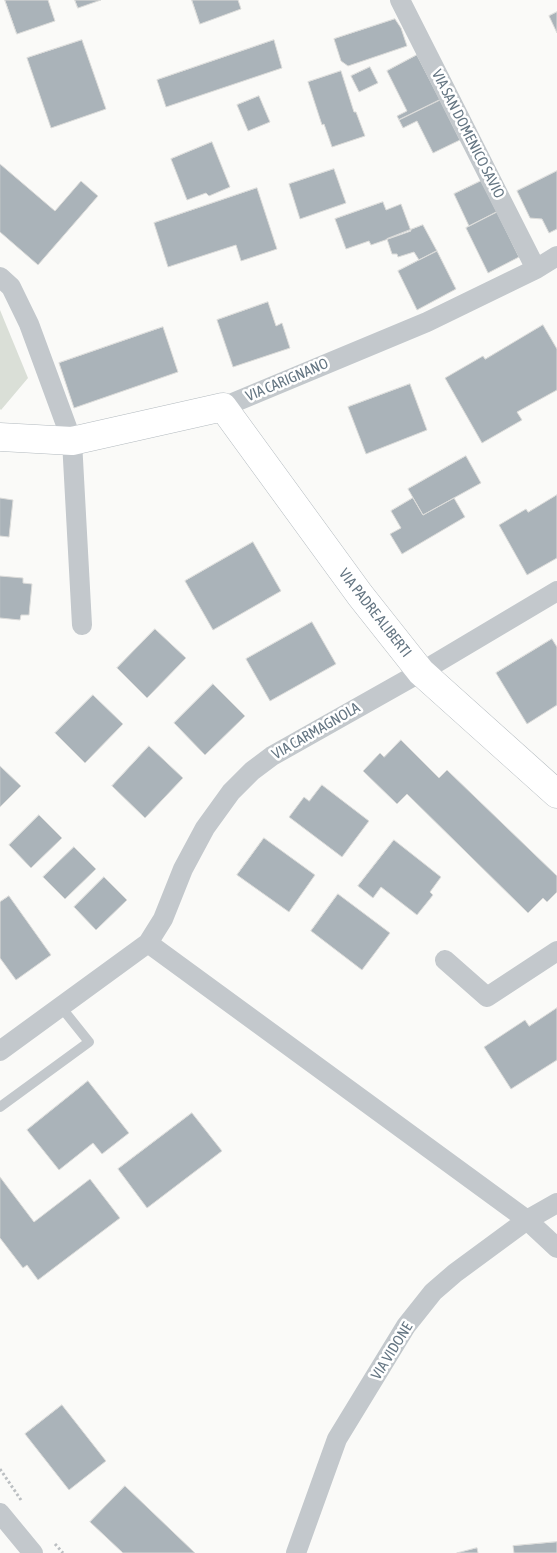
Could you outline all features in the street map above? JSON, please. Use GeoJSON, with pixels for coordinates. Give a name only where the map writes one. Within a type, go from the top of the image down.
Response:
{"type":"FeatureCollection","features":[{"type":"Feature","properties":{"kind":"street","name":"VIA SAN DOMENICO SAVIO"},"geometry":{"type":"LineString","coordinates":[[400,0],[536,269]]}},
{"type":"Feature","properties":{"kind":"street","name":"VIA CARIGNANO"},"geometry":{"type":"LineString","coordinates":[[0,437],[72,442],[223,406],[427,322],[536,269],[557,256]]}},
{"type":"Feature","properties":{"kind":"street"},"geometry":{"type":"LineString","coordinates":[[0,277],[11,287],[27,318],[72,442],[82,625]]}},
{"type":"Feature","properties":{"kind":"street","name":"VIA PADRE ALIBERTI"},"geometry":{"type":"LineString","coordinates":[[223,406],[360,595],[421,672],[557,794]]}},
{"type":"Feature","properties":{"kind":"street","name":"VIA CARMAGNOLA"},"geometry":{"type":"LineString","coordinates":[[148,943],[163,919],[183,869],[205,828],[231,792],[252,771],[272,756],[421,672],[557,591]]}},
{"type":"Feature","properties":{"kind":"street"},"geometry":{"type":"LineString","coordinates":[[0,1051],[148,943],[527,1220],[557,1248]]}},
{"type":"Feature","properties":{"kind":"street"},"geometry":{"type":"LineString","coordinates":[[445,960],[487,997],[557,951]]}},
{"type":"Feature","properties":{"kind":"street","name":"VIA VIDONE"},"geometry":{"type":"LineString","coordinates":[[296,1553],[338,1439],[406,1326],[433,1292],[448,1279],[527,1220],[557,1203]]}},
{"type":"Feature","properties":{"kind":"street"},"geometry":{"type":"LineString","coordinates":[[0,1514],[33,1553]]}},
{"type":"Feature","properties":{"kind":"lane"},"geometry":{"type":"LineString","coordinates":[[0,1106],[90,1042],[61,1007]]}},
{"type":"Feature","properties":{"kind":"shaded area"},"geometry":{"type":"Polygon","coordinates":[[[0,310],[28,378],[1,410],[0,409],[0,310]]]}},
{"type":"Feature","properties":{"kind":"building"},"geometry":{"type":"Polygon","coordinates":[[[5,0],[48,0],[55,21],[17,34],[5,0]]]}},
{"type":"Feature","properties":{"kind":"building"},"geometry":{"type":"Polygon","coordinates":[[[75,0],[101,0],[78,8],[75,0]]]}},
{"type":"Feature","properties":{"kind":"building"},"geometry":{"type":"Polygon","coordinates":[[[192,0],[238,0],[241,9],[200,24],[192,0]]]}},
{"type":"Feature","properties":{"kind":"building"},"geometry":{"type":"Polygon","coordinates":[[[557,12],[557,33],[549,16],[557,12]]]}},
{"type":"Feature","properties":{"kind":"building"},"geometry":{"type":"Polygon","coordinates":[[[395,19],[401,28],[407,46],[348,66],[341,61],[334,39],[395,19]]]}},
{"type":"Feature","properties":{"kind":"building"},"geometry":{"type":"Polygon","coordinates":[[[82,40],[106,109],[51,128],[27,58],[82,40]]]}},
{"type":"Feature","properties":{"kind":"building"},"geometry":{"type":"Polygon","coordinates":[[[274,40],[282,68],[166,107],[157,80],[274,40]]]}},
{"type":"Feature","properties":{"kind":"building"},"geometry":{"type":"Polygon","coordinates":[[[417,55],[440,100],[399,120],[397,116],[407,111],[387,71],[417,55]]]}},
{"type":"Feature","properties":{"kind":"building"},"geometry":{"type":"Polygon","coordinates":[[[370,67],[378,83],[359,92],[351,76],[370,67]]]}},
{"type":"Feature","properties":{"kind":"building"},"geometry":{"type":"Polygon","coordinates":[[[341,71],[354,112],[356,112],[365,136],[332,147],[324,124],[322,125],[308,82],[341,71]]]}},
{"type":"Feature","properties":{"kind":"building"},"geometry":{"type":"Polygon","coordinates":[[[259,96],[270,122],[248,131],[237,105],[259,96]]]}},
{"type":"Feature","properties":{"kind":"building"},"geometry":{"type":"Polygon","coordinates":[[[440,100],[460,140],[433,153],[417,121],[403,128],[399,120],[440,100]]]}},
{"type":"Feature","properties":{"kind":"building"},"geometry":{"type":"Polygon","coordinates":[[[212,142],[230,187],[209,196],[206,193],[187,200],[171,159],[212,142]]]}},
{"type":"Feature","properties":{"kind":"building"},"geometry":{"type":"Polygon","coordinates":[[[0,164],[55,211],[81,181],[98,196],[38,265],[0,232],[0,164]]]}},
{"type":"Feature","properties":{"kind":"building"},"geometry":{"type":"Polygon","coordinates":[[[334,169],[346,203],[300,219],[289,184],[334,169]]]}},
{"type":"Feature","properties":{"kind":"building"},"geometry":{"type":"Polygon","coordinates":[[[557,171],[557,229],[549,233],[542,219],[530,218],[517,191],[557,171]]]}},
{"type":"Feature","properties":{"kind":"building"},"geometry":{"type":"Polygon","coordinates":[[[481,181],[497,212],[469,226],[454,194],[481,181]]]}},
{"type":"Feature","properties":{"kind":"building"},"geometry":{"type":"Polygon","coordinates":[[[257,188],[277,249],[241,261],[236,245],[168,267],[154,223],[257,188]]]}},
{"type":"Feature","properties":{"kind":"building"},"geometry":{"type":"Polygon","coordinates":[[[383,202],[386,210],[401,204],[411,231],[371,245],[369,241],[346,249],[335,219],[383,202]]]}},
{"type":"Feature","properties":{"kind":"building"},"geometry":{"type":"Polygon","coordinates":[[[497,212],[519,257],[488,273],[466,228],[497,212]]]}},
{"type":"Feature","properties":{"kind":"building"},"geometry":{"type":"Polygon","coordinates":[[[423,225],[437,251],[419,260],[414,252],[398,257],[397,254],[392,254],[387,239],[423,225]]]}},
{"type":"Feature","properties":{"kind":"building"},"geometry":{"type":"Polygon","coordinates":[[[437,251],[456,289],[417,310],[398,271],[437,251]]]}},
{"type":"Feature","properties":{"kind":"building"},"geometry":{"type":"Polygon","coordinates":[[[268,302],[276,326],[282,323],[290,348],[233,367],[217,320],[268,302]]]}},
{"type":"Feature","properties":{"kind":"building"},"geometry":{"type":"Polygon","coordinates":[[[543,325],[557,349],[557,390],[517,412],[522,420],[482,443],[445,378],[483,356],[485,359],[543,325]]]}},
{"type":"Feature","properties":{"kind":"building"},"geometry":{"type":"Polygon","coordinates":[[[163,327],[178,372],[74,408],[59,363],[163,327]]]}},
{"type":"Feature","properties":{"kind":"building"},"geometry":{"type":"Polygon","coordinates":[[[410,384],[427,430],[366,454],[348,407],[410,384]]]}},
{"type":"Feature","properties":{"kind":"building"},"geometry":{"type":"Polygon","coordinates":[[[466,456],[481,483],[423,515],[408,489],[466,456]]]}},
{"type":"Feature","properties":{"kind":"building"},"geometry":{"type":"Polygon","coordinates":[[[557,495],[557,558],[527,575],[499,525],[526,509],[528,512],[557,495]]]}},
{"type":"Feature","properties":{"kind":"building"},"geometry":{"type":"Polygon","coordinates":[[[0,498],[13,500],[9,537],[0,536],[0,498]]]}},
{"type":"Feature","properties":{"kind":"building"},"geometry":{"type":"Polygon","coordinates":[[[413,498],[423,515],[454,498],[465,517],[402,554],[390,534],[401,528],[391,511],[413,498]]]}},
{"type":"Feature","properties":{"kind":"building"},"geometry":{"type":"Polygon","coordinates":[[[253,542],[281,591],[213,630],[185,581],[253,542]]]}},
{"type":"Feature","properties":{"kind":"building"},"geometry":{"type":"Polygon","coordinates":[[[0,576],[23,578],[23,583],[32,584],[29,615],[21,615],[20,620],[0,618],[0,576]]]}},
{"type":"Feature","properties":{"kind":"building"},"geometry":{"type":"Polygon","coordinates":[[[312,622],[336,664],[270,701],[246,659],[312,622]]]}},
{"type":"Feature","properties":{"kind":"building"},"geometry":{"type":"Polygon","coordinates":[[[155,629],[186,658],[147,698],[117,668],[155,629]]]}},
{"type":"Feature","properties":{"kind":"building"},"geometry":{"type":"Polygon","coordinates":[[[552,639],[557,647],[557,705],[527,724],[496,673],[552,639]]]}},
{"type":"Feature","properties":{"kind":"building"},"geometry":{"type":"Polygon","coordinates":[[[213,684],[245,716],[205,755],[174,723],[213,684]]]}},
{"type":"Feature","properties":{"kind":"building"},"geometry":{"type":"Polygon","coordinates":[[[93,695],[123,724],[85,763],[55,733],[93,695]]]}},
{"type":"Feature","properties":{"kind":"building"},"geometry":{"type":"Polygon","coordinates":[[[401,740],[439,778],[447,770],[557,876],[557,892],[547,902],[543,898],[528,913],[407,794],[397,804],[363,771],[380,753],[384,757],[401,740]]]}},
{"type":"Feature","properties":{"kind":"building"},"geometry":{"type":"Polygon","coordinates":[[[149,746],[183,778],[145,818],[112,786],[149,746]]]}},
{"type":"Feature","properties":{"kind":"building"},"geometry":{"type":"Polygon","coordinates":[[[0,766],[21,786],[0,807],[0,766]]]}},
{"type":"Feature","properties":{"kind":"building"},"geometry":{"type":"Polygon","coordinates":[[[322,785],[369,821],[342,857],[289,817],[304,797],[309,801],[322,785]]]}},
{"type":"Feature","properties":{"kind":"building"},"geometry":{"type":"Polygon","coordinates":[[[39,815],[62,838],[31,868],[9,845],[39,815]]]}},
{"type":"Feature","properties":{"kind":"building"},"geometry":{"type":"Polygon","coordinates":[[[264,838],[315,875],[289,912],[237,875],[264,838]]]}},
{"type":"Feature","properties":{"kind":"building"},"geometry":{"type":"Polygon","coordinates":[[[394,840],[441,877],[430,892],[433,895],[417,915],[381,887],[373,898],[358,886],[394,840]]]}},
{"type":"Feature","properties":{"kind":"building"},"geometry":{"type":"Polygon","coordinates":[[[74,847],[96,869],[65,899],[43,877],[74,847]]]}},
{"type":"Feature","properties":{"kind":"building"},"geometry":{"type":"Polygon","coordinates":[[[104,877],[127,900],[96,930],[74,907],[104,877]]]}},
{"type":"Feature","properties":{"kind":"building"},"geometry":{"type":"Polygon","coordinates":[[[338,894],[390,933],[362,970],[311,931],[338,894]]]}},
{"type":"Feature","properties":{"kind":"building"},"geometry":{"type":"Polygon","coordinates":[[[9,896],[51,955],[16,980],[0,958],[0,902],[9,896]]]}},
{"type":"Feature","properties":{"kind":"building"},"geometry":{"type":"Polygon","coordinates":[[[557,1008],[557,1060],[511,1089],[484,1047],[525,1020],[529,1026],[557,1008]]]}},
{"type":"Feature","properties":{"kind":"building"},"geometry":{"type":"Polygon","coordinates":[[[88,1081],[129,1133],[102,1154],[93,1143],[59,1170],[27,1130],[88,1081]]]}},
{"type":"Feature","properties":{"kind":"building"},"geometry":{"type":"Polygon","coordinates":[[[192,1113],[222,1151],[147,1208],[118,1169],[192,1113]]]}},
{"type":"Feature","properties":{"kind":"building"},"geometry":{"type":"Polygon","coordinates":[[[0,1177],[34,1222],[90,1179],[120,1218],[38,1280],[27,1265],[23,1268],[0,1238],[0,1177]]]}},
{"type":"Feature","properties":{"kind":"building"},"geometry":{"type":"Polygon","coordinates":[[[62,1405],[106,1461],[69,1490],[25,1434],[62,1405]]]}},
{"type":"Feature","properties":{"kind":"building"},"geometry":{"type":"Polygon","coordinates":[[[125,1486],[195,1553],[123,1553],[90,1522],[125,1486]]]}},
{"type":"Feature","properties":{"kind":"building"},"geometry":{"type":"Polygon","coordinates":[[[557,1542],[557,1553],[514,1553],[513,1546],[557,1542]]]}},
{"type":"Feature","properties":{"kind":"building"},"geometry":{"type":"Polygon","coordinates":[[[477,1548],[478,1553],[457,1553],[477,1548]]]}}]}
